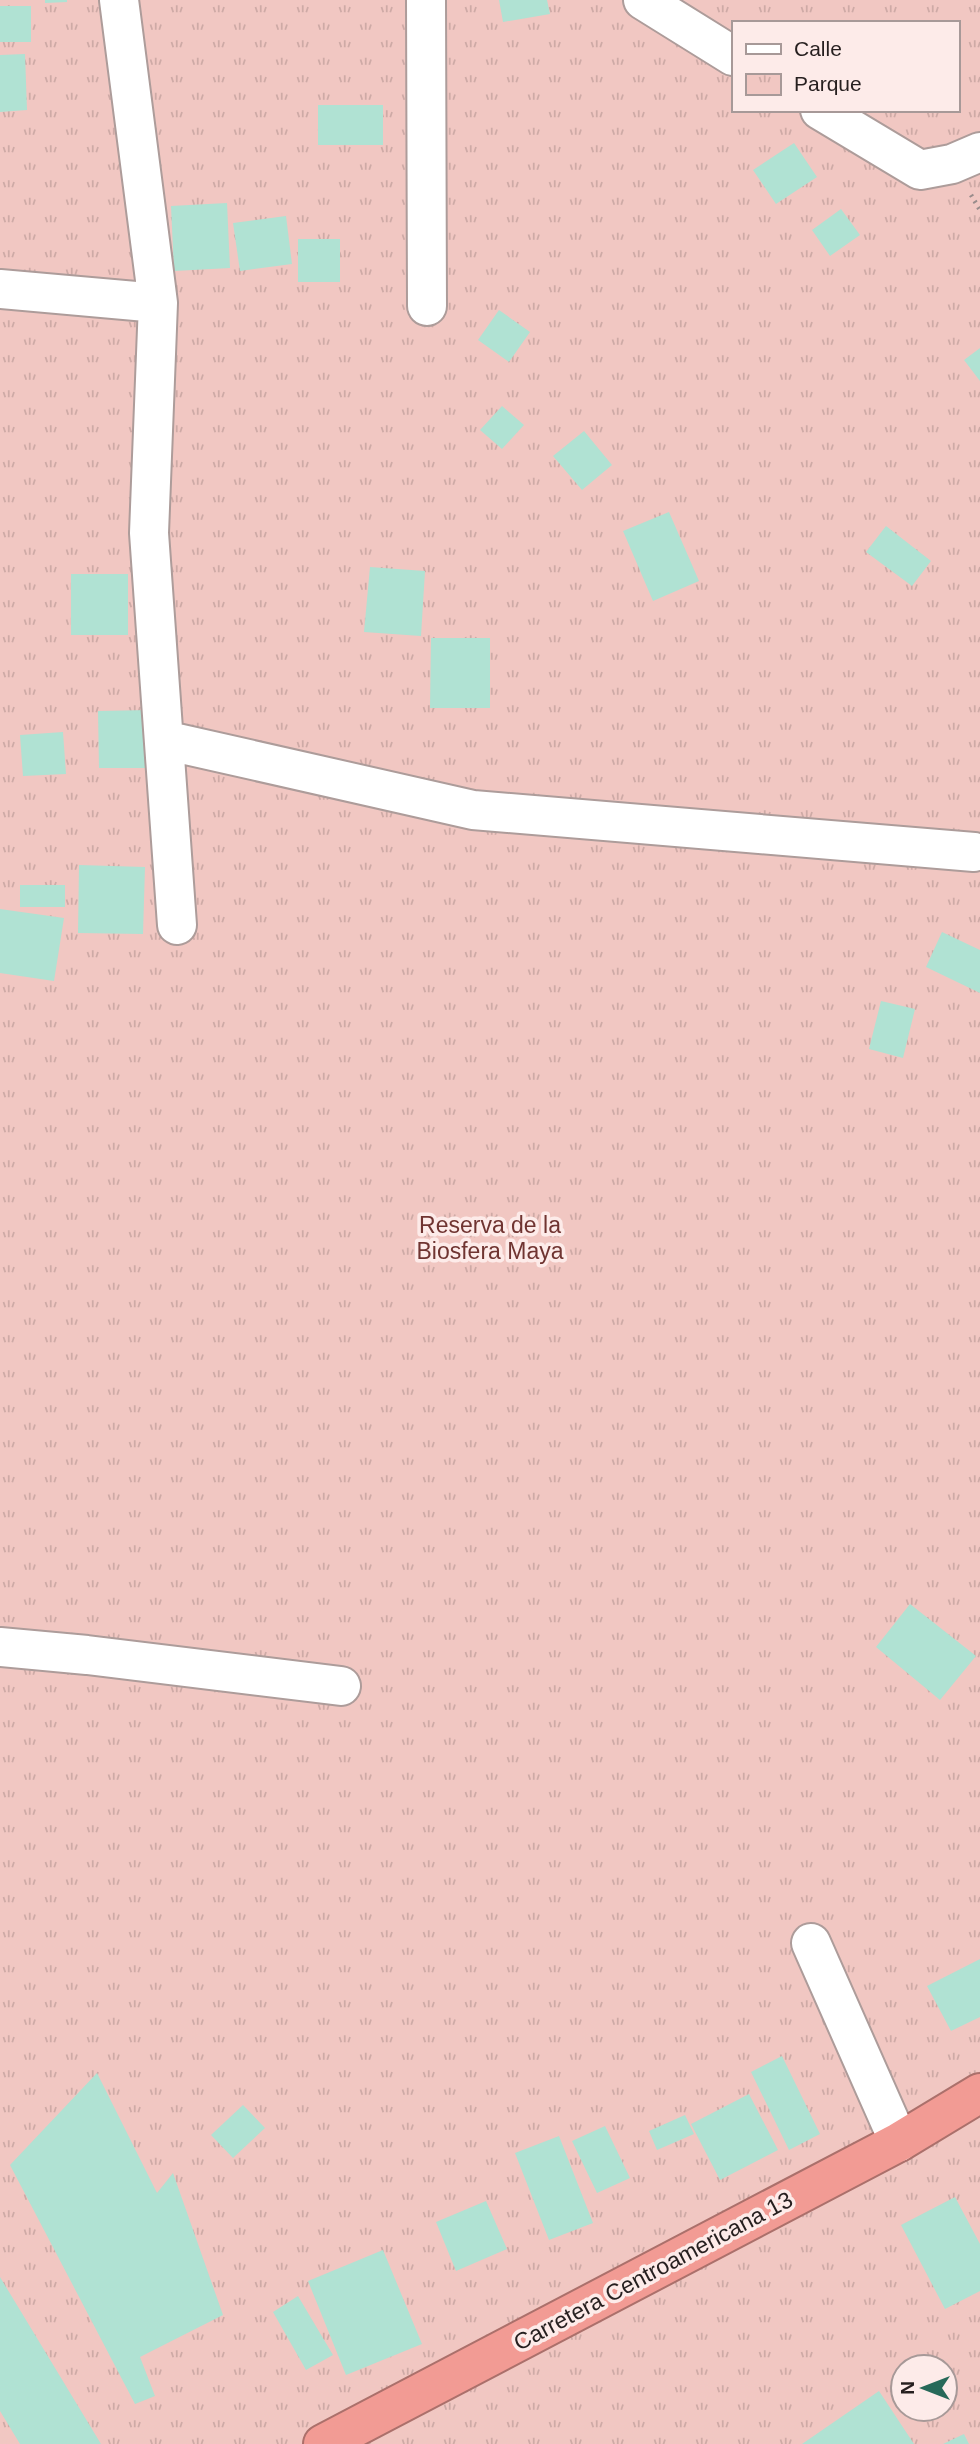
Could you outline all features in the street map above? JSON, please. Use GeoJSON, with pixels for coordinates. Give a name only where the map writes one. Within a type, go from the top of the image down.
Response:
{"type":"FeatureCollection","features":[{"type":"Feature","properties":{"kind":"highway","name":"Carretera Centroamericana 13"},"geometry":{"type":"LineString","coordinates":[[323,2444],[899,2143],[980,2093]]}},
{"type":"Feature","properties":{"kind":"street"},"geometry":{"type":"LineString","coordinates":[[119,0],[158,303],[149,533],[177,925]]}},
{"type":"Feature","properties":{"kind":"street"},"geometry":{"type":"LineString","coordinates":[[426,0],[427,306]]}},
{"type":"Feature","properties":{"kind":"street"},"geometry":{"type":"LineString","coordinates":[[643,0],[732,55]]}},
{"type":"Feature","properties":{"kind":"street"},"geometry":{"type":"LineString","coordinates":[[823,112],[920,170],[952,164],[980,152]]}},
{"type":"Feature","properties":{"kind":"street"},"geometry":{"type":"LineString","coordinates":[[0,289],[158,303]]}},
{"type":"Feature","properties":{"kind":"street"},"geometry":{"type":"LineString","coordinates":[[164,740],[473,810],[974,852]]}},
{"type":"Feature","properties":{"kind":"street"},"geometry":{"type":"LineString","coordinates":[[0,1647],[341,1686]]}},
{"type":"Feature","properties":{"kind":"street"},"geometry":{"type":"LineString","coordinates":[[811,1943],[899,2143]]}},
{"type":"Feature","properties":{"kind":"green space","name":"Reserva de la Biosfera Maya"},"geometry":{"type":"Polygon","coordinates":[[[0,0],[980,0],[980,2444],[0,2444],[0,0]]]}},
{"type":"Feature","properties":{"kind":"building"},"geometry":{"type":"Polygon","coordinates":[[[45,0],[67,0],[67,2],[45,3],[45,0]]]}},
{"type":"Feature","properties":{"kind":"building"},"geometry":{"type":"Polygon","coordinates":[[[499,0],[547,0],[550,14],[503,22],[499,0]]]}},
{"type":"Feature","properties":{"kind":"building"},"geometry":{"type":"Polygon","coordinates":[[[0,6],[31,6],[31,42],[0,42],[0,6]]]}},
{"type":"Feature","properties":{"kind":"building"},"geometry":{"type":"Polygon","coordinates":[[[25,54],[27,110],[0,112],[0,55],[25,54]]]}},
{"type":"Feature","properties":{"kind":"building"},"geometry":{"type":"Polygon","coordinates":[[[318,105],[383,105],[383,145],[318,145],[318,105]]]}},
{"type":"Feature","properties":{"kind":"building"},"geometry":{"type":"Polygon","coordinates":[[[794,143],[817,177],[776,204],[753,170],[794,143]]]}},
{"type":"Feature","properties":{"kind":"building"},"geometry":{"type":"Polygon","coordinates":[[[227,203],[230,268],[174,271],[171,206],[227,203]]]}},
{"type":"Feature","properties":{"kind":"building"},"geometry":{"type":"Polygon","coordinates":[[[841,209],[860,235],[830,256],[812,230],[841,209]]]}},
{"type":"Feature","properties":{"kind":"building"},"geometry":{"type":"Polygon","coordinates":[[[286,216],[292,264],[240,271],[233,223],[286,216]]]}},
{"type":"Feature","properties":{"kind":"building"},"geometry":{"type":"Polygon","coordinates":[[[298,239],[340,239],[340,282],[298,282],[298,239]]]}},
{"type":"Feature","properties":{"kind":"building"},"geometry":{"type":"Polygon","coordinates":[[[499,310],[530,332],[509,362],[478,340],[499,310]]]}},
{"type":"Feature","properties":{"kind":"building"},"geometry":{"type":"Polygon","coordinates":[[[980,348],[980,381],[964,360],[980,348]]]}},
{"type":"Feature","properties":{"kind":"building"},"geometry":{"type":"Polygon","coordinates":[[[502,406],[524,425],[502,449],[480,430],[502,406]]]}},
{"type":"Feature","properties":{"kind":"building"},"geometry":{"type":"Polygon","coordinates":[[[584,431],[612,465],[582,490],[553,456],[584,431]]]}},
{"type":"Feature","properties":{"kind":"building"},"geometry":{"type":"Polygon","coordinates":[[[669,512],[699,581],[653,601],[623,531],[669,512]]]}},
{"type":"Feature","properties":{"kind":"building"},"geometry":{"type":"Polygon","coordinates":[[[886,526],[931,561],[912,586],[866,552],[886,526]]]}},
{"type":"Feature","properties":{"kind":"building"},"geometry":{"type":"Polygon","coordinates":[[[370,567],[425,571],[421,636],[364,632],[370,567]]]}},
{"type":"Feature","properties":{"kind":"building"},"geometry":{"type":"Polygon","coordinates":[[[71,574],[128,574],[128,635],[71,635],[71,574]]]}},
{"type":"Feature","properties":{"kind":"building"},"geometry":{"type":"Polygon","coordinates":[[[431,638],[490,638],[490,708],[430,708],[431,638]]]}},
{"type":"Feature","properties":{"kind":"building"},"geometry":{"type":"Polygon","coordinates":[[[148,710],[148,768],[99,768],[98,711],[148,710]]]}},
{"type":"Feature","properties":{"kind":"building"},"geometry":{"type":"Polygon","coordinates":[[[63,732],[66,774],[23,776],[20,735],[63,732]]]}},
{"type":"Feature","properties":{"kind":"building"},"geometry":{"type":"Polygon","coordinates":[[[79,865],[145,867],[143,934],[78,933],[79,865]]]}},
{"type":"Feature","properties":{"kind":"building"},"geometry":{"type":"Polygon","coordinates":[[[20,885],[65,885],[65,907],[20,907],[20,885]]]}},
{"type":"Feature","properties":{"kind":"building"},"geometry":{"type":"Polygon","coordinates":[[[0,909],[64,918],[54,981],[0,973],[0,909]]]}},
{"type":"Feature","properties":{"kind":"building"},"geometry":{"type":"Polygon","coordinates":[[[942,932],[980,950],[980,993],[926,967],[942,932]]]}},
{"type":"Feature","properties":{"kind":"building"},"geometry":{"type":"Polygon","coordinates":[[[881,1001],[915,1009],[903,1058],[869,1049],[881,1001]]]}},
{"type":"Feature","properties":{"kind":"building"},"geometry":{"type":"Polygon","coordinates":[[[910,1604],[976,1656],[940,1700],[876,1647],[910,1604]]]}},
{"type":"Feature","properties":{"kind":"building"},"geometry":{"type":"Polygon","coordinates":[[[980,1959],[980,2017],[951,2031],[927,1986],[980,1959]]]}},
{"type":"Feature","properties":{"kind":"building"},"geometry":{"type":"Polygon","coordinates":[[[782,2056],[820,2134],[789,2150],[751,2072],[782,2056]]]}},
{"type":"Feature","properties":{"kind":"building"},"geometry":{"type":"Polygon","coordinates":[[[97,2073],[157,2193],[173,2173],[223,2315],[140,2357],[155,2396],[135,2404],[10,2165],[97,2073]]]}},
{"type":"Feature","properties":{"kind":"building"},"geometry":{"type":"Polygon","coordinates":[[[749,2094],[778,2150],[720,2180],[691,2124],[749,2094]]]}},
{"type":"Feature","properties":{"kind":"building"},"geometry":{"type":"Polygon","coordinates":[[[243,2105],[265,2128],[233,2158],[211,2135],[243,2105]]]}},
{"type":"Feature","properties":{"kind":"building"},"geometry":{"type":"Polygon","coordinates":[[[685,2115],[694,2134],[657,2150],[649,2131],[685,2115]]]}},
{"type":"Feature","properties":{"kind":"building"},"geometry":{"type":"Polygon","coordinates":[[[605,2126],[630,2178],[597,2193],[572,2141],[605,2126]]]}},
{"type":"Feature","properties":{"kind":"building"},"geometry":{"type":"Polygon","coordinates":[[[559,2136],[593,2223],[549,2240],[515,2153],[559,2136]]]}},
{"type":"Feature","properties":{"kind":"building"},"geometry":{"type":"Polygon","coordinates":[[[955,2197],[980,2244],[980,2291],[945,2309],[901,2225],[955,2197]]]}},
{"type":"Feature","properties":{"kind":"building"},"geometry":{"type":"Polygon","coordinates":[[[486,2201],[507,2249],[456,2271],[436,2222],[486,2201]]]}},
{"type":"Feature","properties":{"kind":"building"},"geometry":{"type":"Polygon","coordinates":[[[383,2250],[422,2344],[346,2375],[308,2281],[383,2250]]]}},
{"type":"Feature","properties":{"kind":"building"},"geometry":{"type":"Polygon","coordinates":[[[0,2277],[101,2444],[20,2444],[0,2411],[0,2277]]]}},
{"type":"Feature","properties":{"kind":"building"},"geometry":{"type":"Polygon","coordinates":[[[298,2296],[333,2355],[306,2370],[273,2312],[298,2296]]]}},
{"type":"Feature","properties":{"kind":"building"},"geometry":{"type":"Polygon","coordinates":[[[879,2391],[889,2406],[889,2423],[900,2423],[914,2444],[802,2444],[879,2391]]]}},
{"type":"Feature","properties":{"kind":"building"},"geometry":{"type":"Polygon","coordinates":[[[964,2434],[969,2444],[943,2444],[964,2434]]]}}]}
